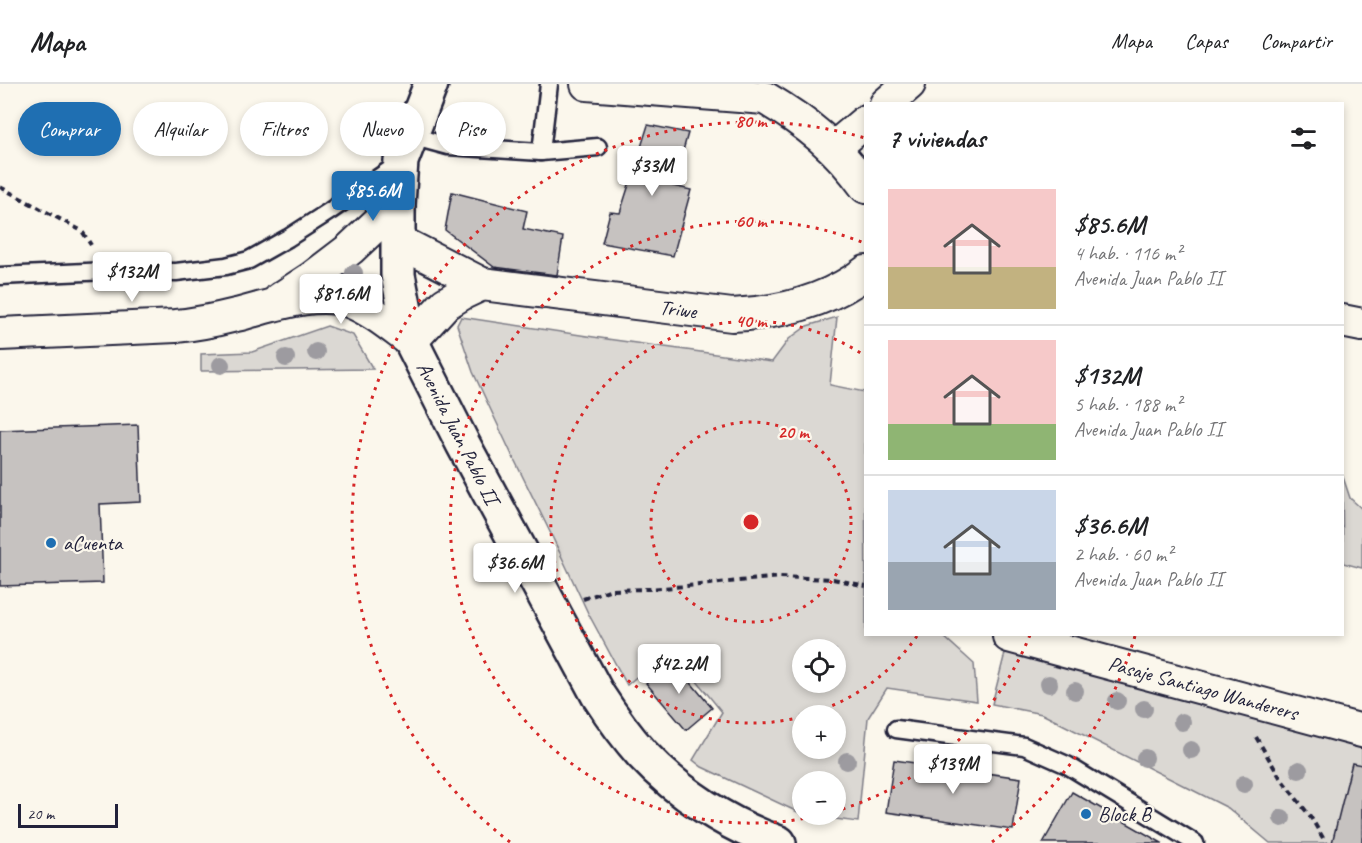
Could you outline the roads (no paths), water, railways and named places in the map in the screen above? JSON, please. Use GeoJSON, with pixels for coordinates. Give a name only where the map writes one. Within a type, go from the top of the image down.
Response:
{"type":"FeatureCollection","features":[{"type":"Feature","properties":{"kind":"street","name":"Avenida Juan Pablo II"},"geometry":{"type":"LineString","coordinates":[[424,102],[431,84]]}},
{"type":"Feature","properties":{"kind":"street"},"geometry":{"type":"LineString","coordinates":[[587,84],[765,98],[813,129],[834,148],[864,184]]}},
{"type":"Feature","properties":{"kind":"street"},"geometry":{"type":"LineString","coordinates":[[888,102],[909,84]]}},
{"type":"Feature","properties":{"kind":"street"},"geometry":{"type":"LineString","coordinates":[[834,148],[864,123]]}},
{"type":"Feature","properties":{"kind":"street","name":"Avenida Juan Pablo II"},"geometry":{"type":"LineString","coordinates":[[405,156],[398,204],[398,275],[411,341],[463,444],[593,686],[618,725],[669,780],[730,822],[779,843]]}},
{"type":"Feature","properties":{"kind":"street"},"geometry":{"type":"LineString","coordinates":[[271,305],[350,249],[398,204]]}},
{"type":"Feature","properties":{"kind":"street","name":"Triwe"},"geometry":{"type":"LineString","coordinates":[[398,241],[482,284],[732,315],[758,314],[809,302],[833,292],[864,273]]}},
{"type":"Feature","properties":{"kind":"street"},"geometry":{"type":"LineString","coordinates":[[0,334],[195,324],[271,305],[321,296],[347,301],[369,310],[411,341],[445,304],[482,284]]}},
{"type":"Feature","properties":{"kind":"street"},"geometry":{"type":"LineString","coordinates":[[1344,321],[1362,324]]}},
{"type":"Feature","properties":{"kind":"street","name":"Pasaje Santiago Wanderers"},"geometry":{"type":"LineString","coordinates":[[1009,636],[1362,731]]}},
{"type":"Feature","properties":{"kind":"lane"},"geometry":{"type":"LineString","coordinates":[[541,152],[549,84]]}},
{"type":"Feature","properties":{"kind":"lane"},"geometry":{"type":"LineString","coordinates":[[424,147],[448,146],[541,152],[598,147]]}},
{"type":"Feature","properties":{"kind":"lane"},"geometry":{"type":"LineString","coordinates":[[0,276],[107,271],[176,272],[226,266],[249,260],[330,211],[396,156]]}},
{"type":"Feature","properties":{"kind":"lane"},"geometry":{"type":"LineString","coordinates":[[896,729],[1024,746],[1067,765],[1195,843]]}},
{"type":"Feature","properties":{"kind":"place","name":"aCuenta"},"geometry":{"type":"Point","coordinates":[51,543]}},
{"type":"Feature","properties":{"kind":"place","name":"Block B"},"geometry":{"type":"Point","coordinates":[1086,814]}}]}
